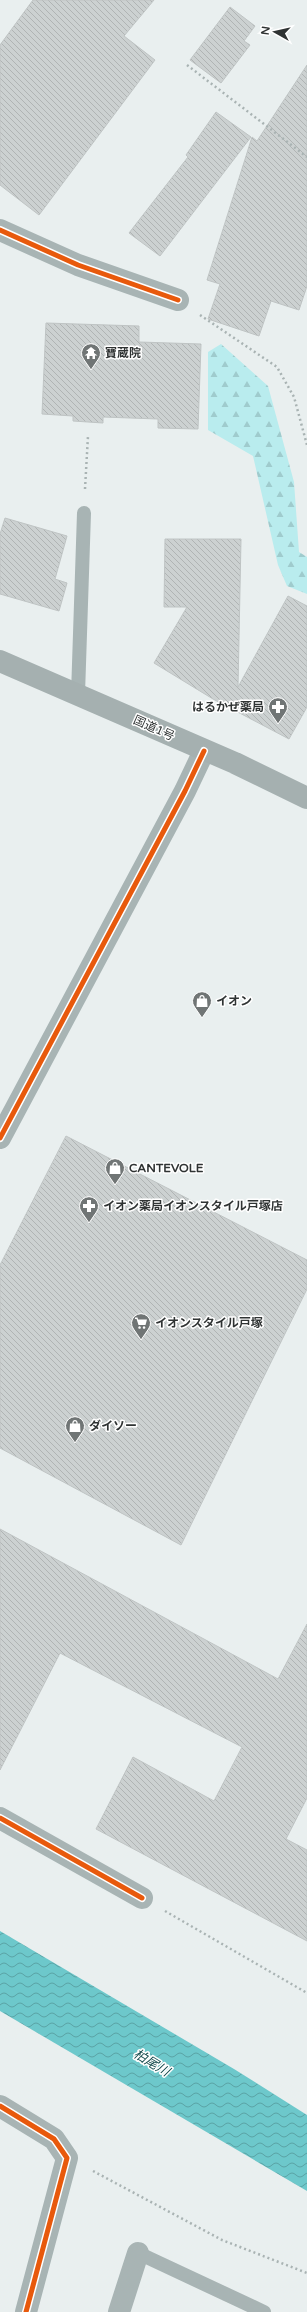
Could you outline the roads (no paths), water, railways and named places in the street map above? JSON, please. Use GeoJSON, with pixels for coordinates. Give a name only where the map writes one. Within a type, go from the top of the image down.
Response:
{"type":"FeatureCollection","features":[{"type":"Feature","properties":{"kind":"highway","name":"国道1号"},"geometry":{"type":"LineString","coordinates":[[0,661],[78,694],[307,798]]}},
{"type":"Feature","properties":{"kind":"street"},"geometry":{"type":"LineString","coordinates":[[0,230],[78,265],[178,300]]}},
{"type":"Feature","properties":{"kind":"street"},"geometry":{"type":"LineString","coordinates":[[0,1138],[185,791],[204,751]]}},
{"type":"Feature","properties":{"kind":"street"},"geometry":{"type":"LineString","coordinates":[[0,1818],[142,1898]]}},
{"type":"Feature","properties":{"kind":"street"},"geometry":{"type":"LineString","coordinates":[[0,2106],[54,2138],[68,2158],[26,2312]]}},
{"type":"Feature","properties":{"kind":"street"},"geometry":{"type":"LineString","coordinates":[[119,2312],[138,2252]]}},
{"type":"Feature","properties":{"kind":"lane"},"geometry":{"type":"LineString","coordinates":[[78,694],[84,513]]}},
{"type":"Feature","properties":{"kind":"lane"},"geometry":{"type":"LineString","coordinates":[[138,2252],[264,2312]]}},
{"type":"Feature","properties":{"kind":"water","name":"柏尾川"},"geometry":{"type":"Polygon","coordinates":[[[0,1931],[234,2069],[307,2115],[307,2191],[0,2011],[0,1931]]]}},
{"type":"Feature","properties":{"kind":"place","name":"寶蔵院"},"geometry":{"type":"Point","coordinates":[91,370]}},
{"type":"Feature","properties":{"kind":"place","name":"はるかぜ薬局"},"geometry":{"type":"Point","coordinates":[278,724]}},
{"type":"Feature","properties":{"kind":"place","name":"イオン"},"geometry":{"type":"Point","coordinates":[202,1018]}},
{"type":"Feature","properties":{"kind":"place","name":"CANTEVOLE"},"geometry":{"type":"Point","coordinates":[115,1185]}},
{"type":"Feature","properties":{"kind":"place","name":"イオン薬局イオンスタイル戸塚店"},"geometry":{"type":"Point","coordinates":[89,1223]}},
{"type":"Feature","properties":{"kind":"place","name":"イオンスタイル戸塚"},"geometry":{"type":"Point","coordinates":[141,1340]}},
{"type":"Feature","properties":{"kind":"place","name":"ダイソー"},"geometry":{"type":"Point","coordinates":[75,1443]}}]}
